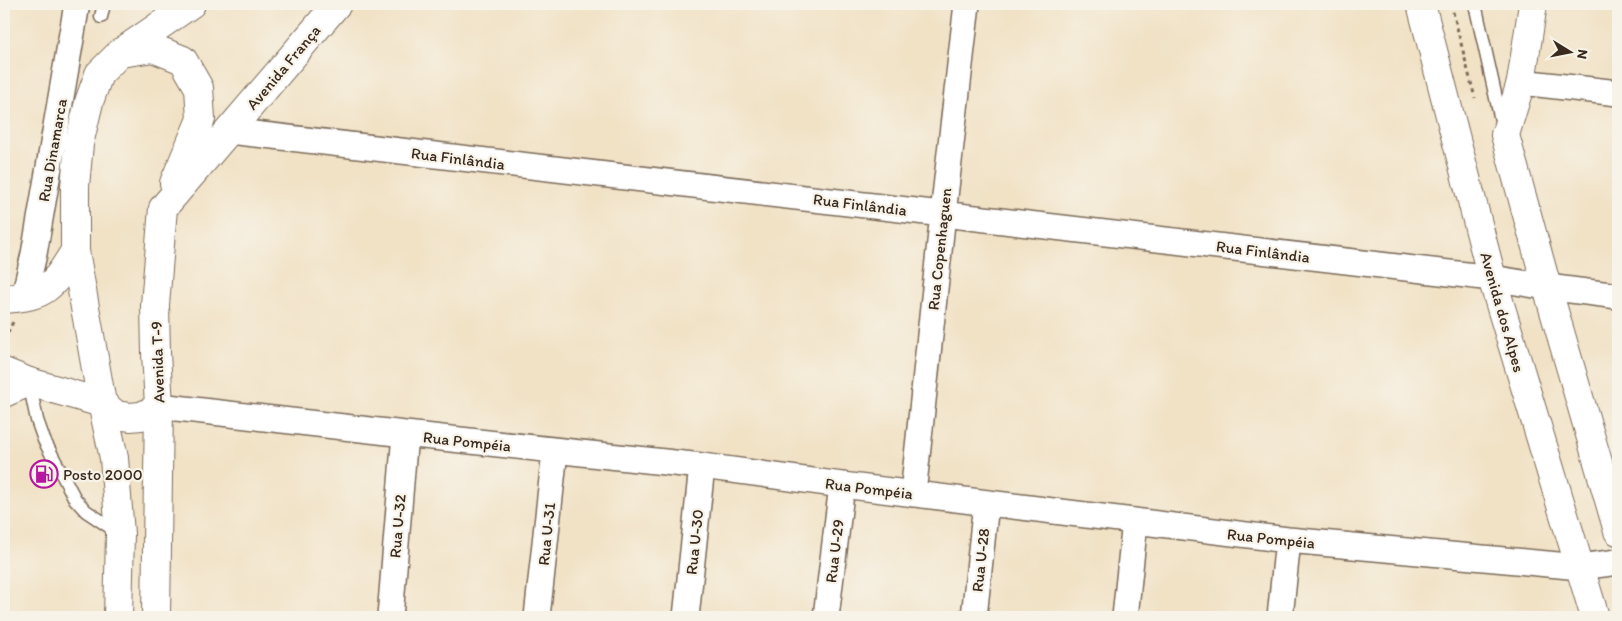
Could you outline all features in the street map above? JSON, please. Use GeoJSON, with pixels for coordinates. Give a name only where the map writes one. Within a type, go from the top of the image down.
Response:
{"type":"FeatureCollection","features":[{"type":"Feature","properties":{"kind":"main road"},"geometry":{"type":"LineString","coordinates":[[118,617],[120,534],[114,458],[102,403],[75,252],[75,186],[81,136],[89,102],[99,74],[120,53],[191,4]]}},
{"type":"Feature","properties":{"kind":"main road","name":"Avenida França"},"geometry":{"type":"LineString","coordinates":[[229,131],[337,4]]}},
{"type":"Feature","properties":{"kind":"main road","name":"Avenida dos Alpes"},"geometry":{"type":"LineString","coordinates":[[1421,4],[1492,278],[1595,617]]}},
{"type":"Feature","properties":{"kind":"main road"},"geometry":{"type":"LineString","coordinates":[[1533,4],[1522,82],[1505,135],[1618,531]]}},
{"type":"Feature","properties":{"kind":"main road","name":"Avenida T-9"},"geometry":{"type":"LineString","coordinates":[[120,53],[153,48],[183,60],[199,88],[201,119],[163,208],[155,305],[159,406],[156,617]]}},
{"type":"Feature","properties":{"kind":"main road"},"geometry":{"type":"LineString","coordinates":[[163,208],[229,131]]}},
{"type":"Feature","properties":{"kind":"main road"},"geometry":{"type":"LineString","coordinates":[[14,298],[42,291],[56,278],[75,252]]}},
{"type":"Feature","properties":{"kind":"main road"},"geometry":{"type":"LineString","coordinates":[[4,372],[29,382],[102,403],[116,414],[130,417],[142,416],[159,406]]}},
{"type":"Feature","properties":{"kind":"main road"},"geometry":{"type":"LineString","coordinates":[[4,393],[29,382]]}},
{"type":"Feature","properties":{"kind":"street","name":"Rua Dinamarca"},"geometry":{"type":"LineString","coordinates":[[14,298],[36,244],[77,4]]}},
{"type":"Feature","properties":{"kind":"street","name":"Rua Copenhaguen"},"geometry":{"type":"LineString","coordinates":[[913,494],[967,4]]}},
{"type":"Feature","properties":{"kind":"street"},"geometry":{"type":"LineString","coordinates":[[1522,82],[1618,93]]}},
{"type":"Feature","properties":{"kind":"street","name":"Rua Finlândia"},"geometry":{"type":"LineString","coordinates":[[229,131],[1492,278],[1618,296]]}},
{"type":"Feature","properties":{"kind":"street","name":"Rua Pompéia"},"geometry":{"type":"LineString","coordinates":[[159,406],[702,466],[1288,540],[1580,567],[1618,562]]}},
{"type":"Feature","properties":{"kind":"street","name":"Rua U-32"},"geometry":{"type":"LineString","coordinates":[[390,617],[405,434]]}},
{"type":"Feature","properties":{"kind":"street","name":"Rua U-31"},"geometry":{"type":"LineString","coordinates":[[537,617],[556,451]]}},
{"type":"Feature","properties":{"kind":"street","name":"Rua U-30"},"geometry":{"type":"LineString","coordinates":[[686,617],[702,466]]}},
{"type":"Feature","properties":{"kind":"street","name":"Rua U-29"},"geometry":{"type":"LineString","coordinates":[[826,617],[842,485]]}},
{"type":"Feature","properties":{"kind":"street","name":"Rua U-28"},"geometry":{"type":"LineString","coordinates":[[974,617],[986,503]]}},
{"type":"Feature","properties":{"kind":"street"},"geometry":{"type":"LineString","coordinates":[[1125,617],[1135,521]]}},
{"type":"Feature","properties":{"kind":"street"},"geometry":{"type":"LineString","coordinates":[[1280,617],[1288,540]]}},
{"type":"Feature","properties":{"kind":"lane"},"geometry":{"type":"LineString","coordinates":[[101,17],[104,4]]}},
{"type":"Feature","properties":{"kind":"lane"},"geometry":{"type":"LineString","coordinates":[[1475,4],[1505,135]]}},
{"type":"Feature","properties":{"kind":"lane"},"geometry":{"type":"LineString","coordinates":[[29,382],[37,420],[44,440],[76,499],[86,510],[120,534]]}},
{"type":"Feature","properties":{"kind":"place","name":"Posto 2000"},"geometry":{"type":"Point","coordinates":[44,474]}}]}
